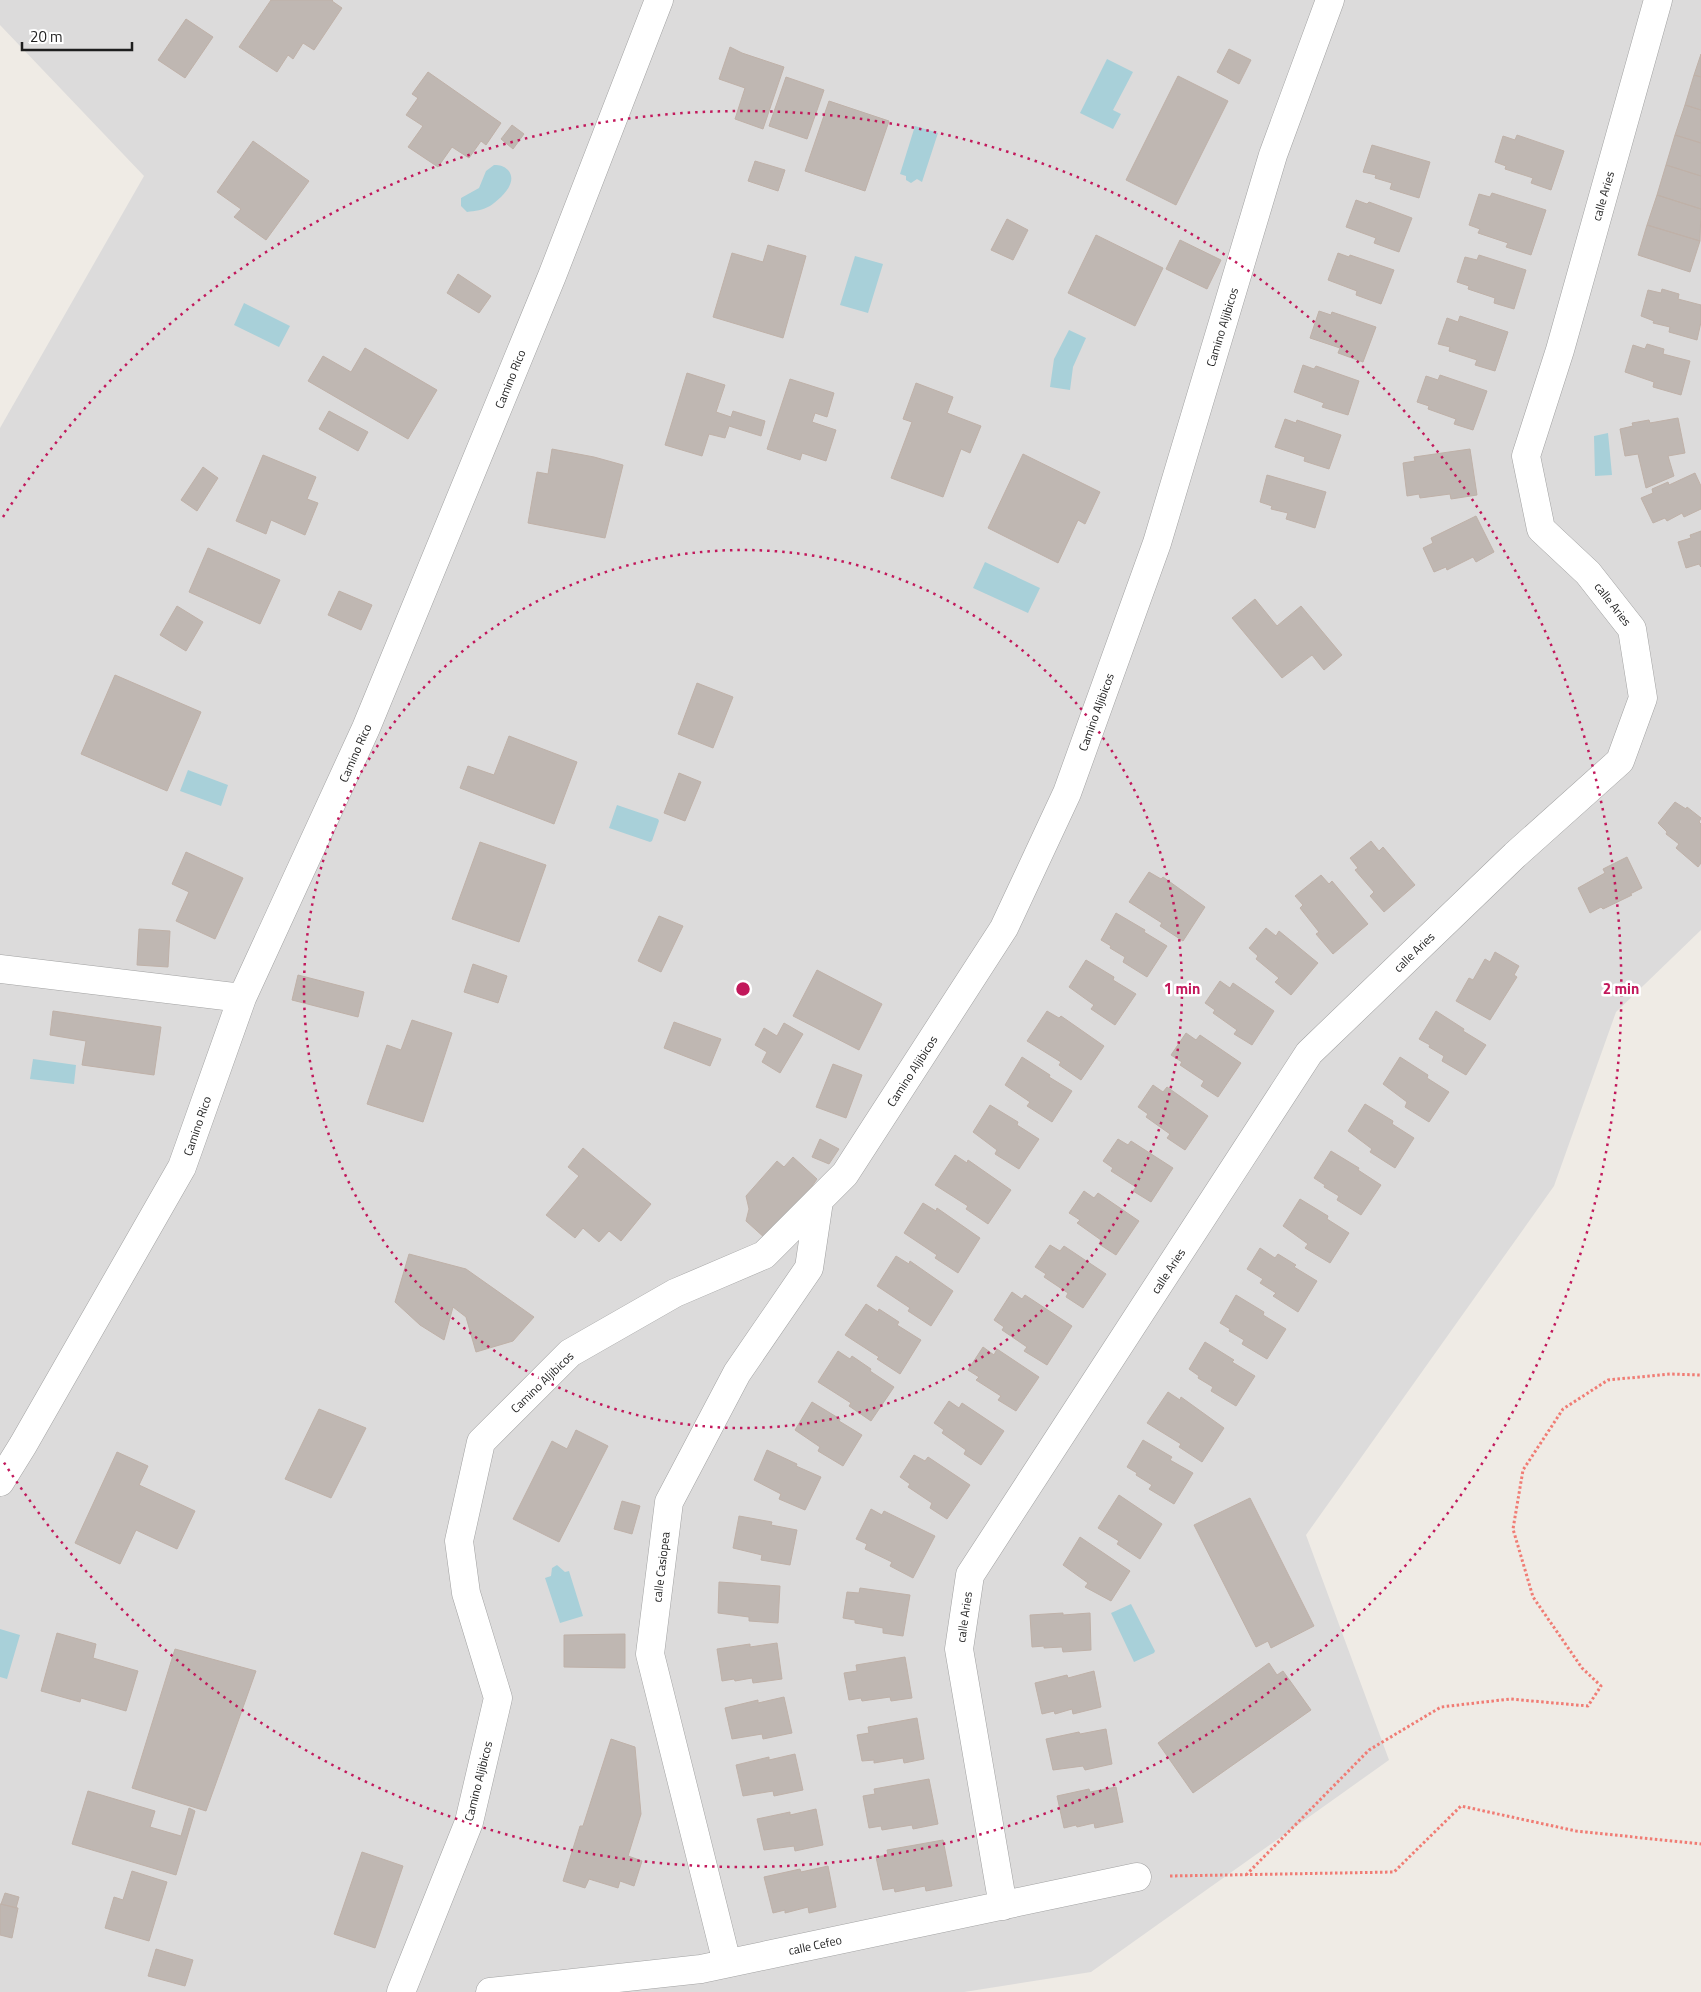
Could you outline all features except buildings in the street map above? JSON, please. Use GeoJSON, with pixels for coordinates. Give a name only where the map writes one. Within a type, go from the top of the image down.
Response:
{"type":"FeatureCollection","features":[{"type":"Feature","properties":{"kind":"street","name":"Camino Rico"},"geometry":{"type":"LineString","coordinates":[[0,1482],[182,1167],[242,998],[366,728],[552,276],[659,0]]}},
{"type":"Feature","properties":{"kind":"street","name":"Camino Aljibicos"},"geometry":{"type":"LineString","coordinates":[[401,1992],[469,1822],[498,1698],[466,1593],[460,1541],[481,1442],[570,1354],[675,1293],[764,1255],[819,1201],[845,1174],[1004,928],[1067,793],[1157,543],[1273,155],[1330,0]]}},
{"type":"Feature","properties":{"kind":"street","name":"calle Aries"},"geometry":{"type":"LineString","coordinates":[[1003,1906],[959,1649],[970,1575],[1309,1053],[1516,855],[1620,762],[1643,698],[1632,629],[1588,573],[1541,529],[1526,456],[1560,350],[1658,0]]}},
{"type":"Feature","properties":{"kind":"street"},"geometry":{"type":"LineString","coordinates":[[0,969],[242,998]]}},
{"type":"Feature","properties":{"kind":"street","name":"calle Casiopea"},"geometry":{"type":"LineString","coordinates":[[727,1963],[650,1654],[669,1502],[737,1373],[809,1268],[819,1201]]}},
{"type":"Feature","properties":{"kind":"street","name":"calle Cefeo"},"geometry":{"type":"LineString","coordinates":[[490,1992],[701,1969],[1136,1877]]}},
{"type":"Feature","properties":{"kind":"path"},"geometry":{"type":"LineString","coordinates":[[1246,1875],[1369,1750],[1440,1707],[1510,1699],[1588,1706],[1601,1686],[1582,1668],[1533,1597],[1513,1529],[1523,1470],[1563,1409],[1608,1380],[1670,1374],[1701,1375]]}},
{"type":"Feature","properties":{"kind":"path"},"geometry":{"type":"LineString","coordinates":[[1136,1877],[1394,1872],[1461,1806],[1576,1831],[1701,1844]]}},
{"type":"Feature","properties":{"kind":"shaded area"},"geometry":{"type":"Polygon","coordinates":[[[0,0],[1701,0],[1701,930],[1616,1012],[1554,1186],[1306,1535],[1389,1760],[1091,1972],[964,1992],[0,1992],[0,428],[144,176],[0,25],[0,0]]]}},
{"type":"Feature","properties":{"kind":"water"},"geometry":{"type":"Polygon","coordinates":[[[1107,59],[1133,72],[1113,110],[1121,114],[1113,129],[1080,113],[1107,59]]]}},
{"type":"Feature","properties":{"kind":"water"},"geometry":{"type":"Polygon","coordinates":[[[915,126],[938,133],[922,182],[917,179],[911,183],[906,180],[906,176],[900,174],[915,126]]]}},
{"type":"Feature","properties":{"kind":"water"},"geometry":{"type":"Polygon","coordinates":[[[494,165],[502,166],[508,170],[511,175],[510,185],[503,195],[490,206],[467,212],[461,206],[461,198],[479,188],[486,171],[494,165]]]}},
{"type":"Feature","properties":{"kind":"water"},"geometry":{"type":"Polygon","coordinates":[[[855,256],[883,264],[868,313],[840,305],[855,256]]]}},
{"type":"Feature","properties":{"kind":"water"},"geometry":{"type":"Polygon","coordinates":[[[244,303],[290,326],[279,347],[234,325],[244,303]]]}},
{"type":"Feature","properties":{"kind":"water"},"geometry":{"type":"Polygon","coordinates":[[[1069,330],[1086,338],[1073,367],[1070,390],[1050,387],[1054,359],[1069,330]]]}},
{"type":"Feature","properties":{"kind":"water"},"geometry":{"type":"Polygon","coordinates":[[[1608,433],[1612,475],[1595,476],[1594,436],[1608,433]]]}},
{"type":"Feature","properties":{"kind":"water"},"geometry":{"type":"Polygon","coordinates":[[[985,562],[1040,588],[1028,613],[973,588],[985,562]]]}},
{"type":"Feature","properties":{"kind":"water"},"geometry":{"type":"Polygon","coordinates":[[[188,770],[228,785],[221,806],[180,791],[188,770]]]}},
{"type":"Feature","properties":{"kind":"water"},"geometry":{"type":"Polygon","coordinates":[[[617,805],[658,819],[652,841],[650,842],[609,828],[617,805]]]}},
{"type":"Feature","properties":{"kind":"water"},"geometry":{"type":"Polygon","coordinates":[[[33,1059],[76,1065],[74,1084],[30,1079],[33,1059]]]}},
{"type":"Feature","properties":{"kind":"water"},"geometry":{"type":"Polygon","coordinates":[[[557,1565],[565,1572],[569,1571],[583,1616],[560,1623],[545,1578],[551,1576],[552,1568],[557,1565]]]}},
{"type":"Feature","properties":{"kind":"water"},"geometry":{"type":"Polygon","coordinates":[[[1131,1604],[1155,1651],[1134,1662],[1111,1613],[1131,1604]]]}},
{"type":"Feature","properties":{"kind":"water"},"geometry":{"type":"Polygon","coordinates":[[[0,1629],[20,1635],[7,1679],[0,1677],[0,1629]]]}}]}
